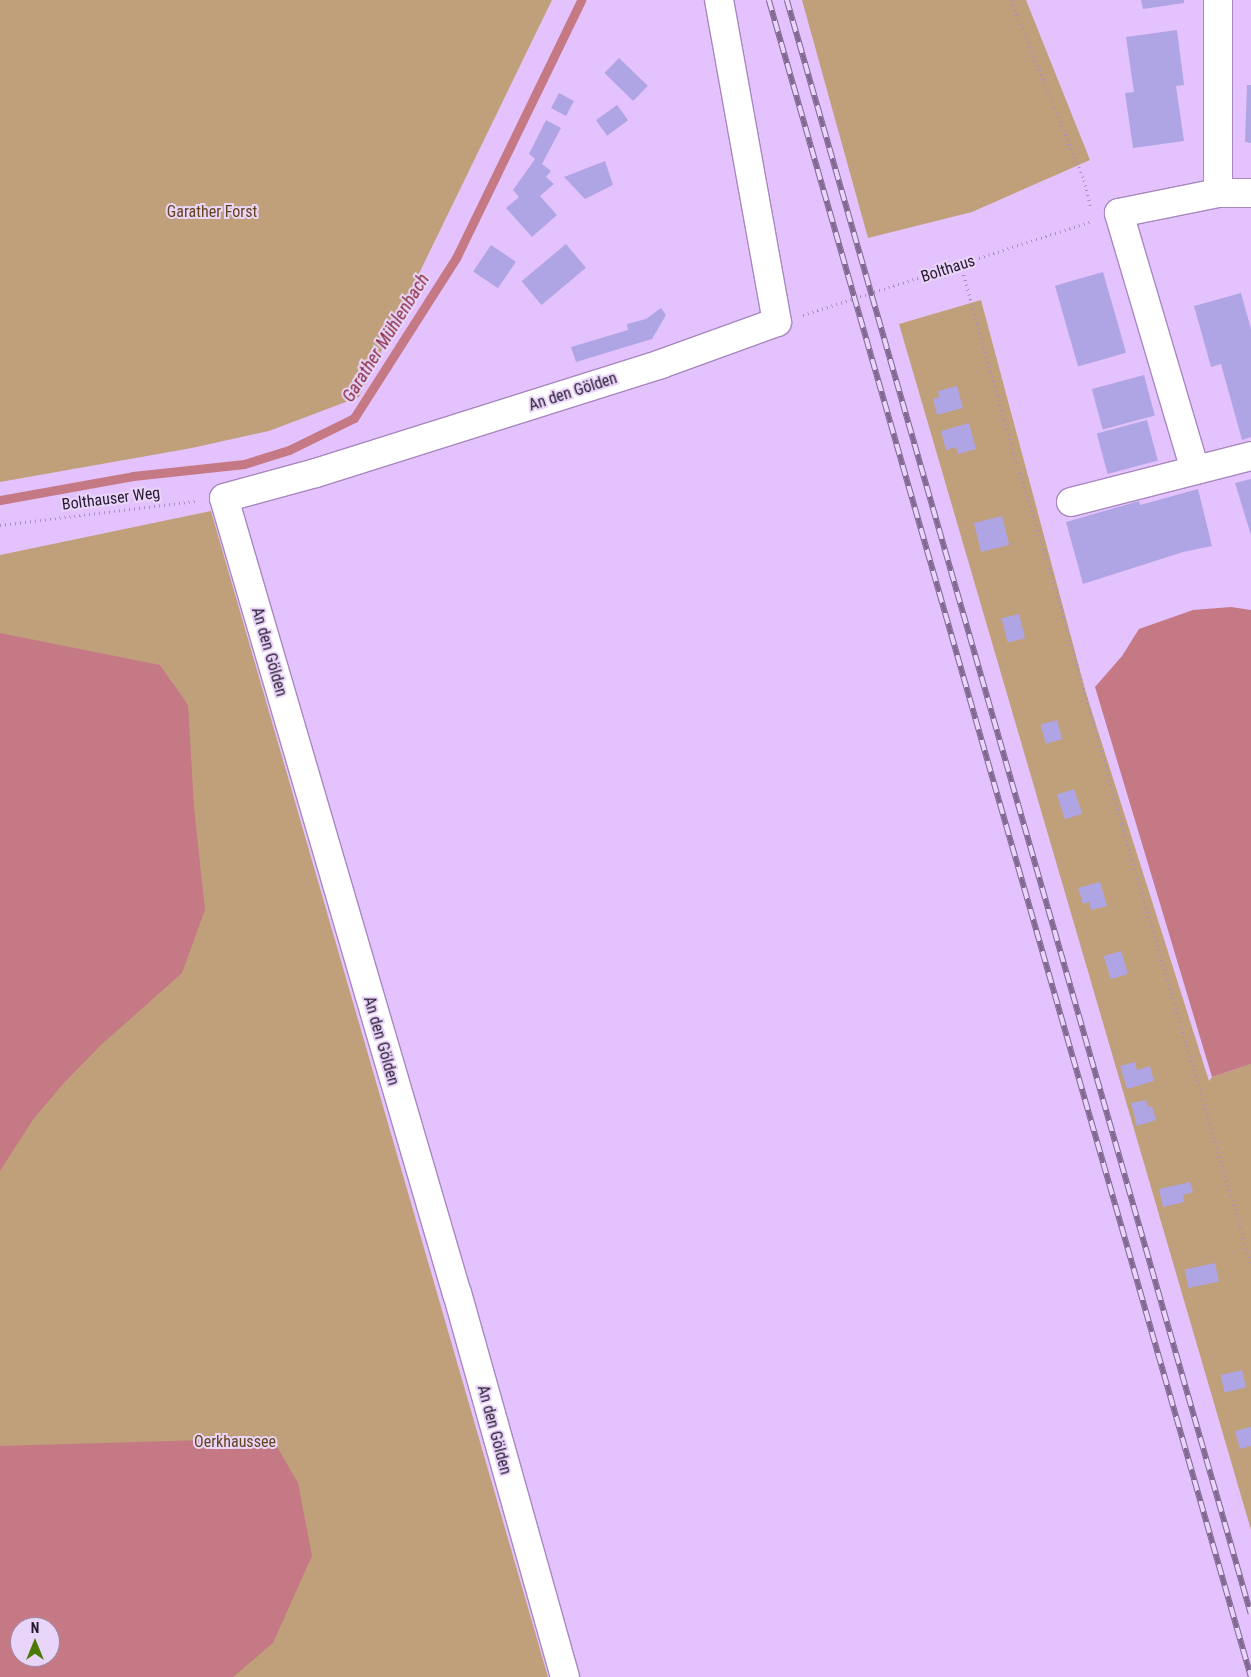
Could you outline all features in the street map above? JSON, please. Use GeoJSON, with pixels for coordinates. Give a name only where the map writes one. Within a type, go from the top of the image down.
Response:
{"type":"FeatureCollection","features":[{"type":"Feature","properties":{"kind":"street"},"geometry":{"type":"LineString","coordinates":[[719,0],[776,322]]}},
{"type":"Feature","properties":{"kind":"street"},"geometry":{"type":"LineString","coordinates":[[1218,0],[1218,193]]}},
{"type":"Feature","properties":{"kind":"street"},"geometry":{"type":"LineString","coordinates":[[1195,470],[1119,213],[1218,193],[1251,193]]}},
{"type":"Feature","properties":{"kind":"street","name":"An den Gölden"},"geometry":{"type":"LineString","coordinates":[[565,1677],[457,1294],[224,498],[316,474],[661,364],[776,322]]}},
{"type":"Feature","properties":{"kind":"street"},"geometry":{"type":"LineString","coordinates":[[1071,502],[1251,456]]}},
{"type":"Feature","properties":{"kind":"path","name":"Bolthaus"},"geometry":{"type":"LineString","coordinates":[[776,322],[961,265],[1094,221],[1084,180],[1011,0]]}},
{"type":"Feature","properties":{"kind":"path"},"geometry":{"type":"LineString","coordinates":[[961,265],[1012,449],[1047,558],[1122,826],[1251,1264]]}},
{"type":"Feature","properties":{"kind":"path","name":"Bolthauser Weg"},"geometry":{"type":"LineString","coordinates":[[0,525],[224,498]]}},
{"type":"Feature","properties":{"kind":"green space","name":"Garather Forst"},"geometry":{"type":"Polygon","coordinates":[[[0,0],[552,0],[359,397],[269,431],[192,448],[0,482],[0,0]]]}},
{"type":"Feature","properties":{"kind":"green space"},"geometry":{"type":"Polygon","coordinates":[[[802,0],[1026,0],[1090,160],[972,212],[868,238],[802,0]]]}},
{"type":"Feature","properties":{"kind":"green space"},"geometry":{"type":"Polygon","coordinates":[[[981,300],[1086,693],[1209,1081],[1212,1077],[1251,1064],[1251,1530],[899,324],[981,300]]]}},
{"type":"Feature","properties":{"kind":"green space","name":"Oerkhaussee"},"geometry":{"type":"Polygon","coordinates":[[[211,511],[548,1677],[0,1677],[0,555],[211,511]]]}},
{"type":"Feature","properties":{"kind":"shaded area"},"geometry":{"type":"Polygon","coordinates":[[[1231,607],[1251,610],[1251,1064],[1212,1077],[1095,687],[1122,656],[1139,629],[1193,610],[1231,607]]]}},
{"type":"Feature","properties":{"kind":"shaded area"},"geometry":{"type":"Polygon","coordinates":[[[0,633],[160,665],[188,705],[194,807],[205,910],[182,973],[101,1045],[62,1085],[32,1121],[0,1171],[0,633]]]}},
{"type":"Feature","properties":{"kind":"shaded area","name":"Oerkhaussee"},"geometry":{"type":"Polygon","coordinates":[[[272,1438],[298,1483],[312,1556],[273,1643],[233,1677],[0,1677],[0,1446],[272,1438]]]}},
{"type":"Feature","properties":{"kind":"building"},"geometry":{"type":"Polygon","coordinates":[[[1141,0],[1184,0],[1184,3],[1143,9],[1141,0]]]}},
{"type":"Feature","properties":{"kind":"building"},"geometry":{"type":"Polygon","coordinates":[[[1177,30],[1184,85],[1176,86],[1184,141],[1133,148],[1125,93],[1134,92],[1126,37],[1177,30]]]}},
{"type":"Feature","properties":{"kind":"building"},"geometry":{"type":"Polygon","coordinates":[[[619,58],[648,86],[633,101],[604,73],[619,58]]]}},
{"type":"Feature","properties":{"kind":"building"},"geometry":{"type":"Polygon","coordinates":[[[1247,85],[1251,85],[1251,143],[1245,142],[1247,85]]]}},
{"type":"Feature","properties":{"kind":"building"},"geometry":{"type":"Polygon","coordinates":[[[559,93],[574,101],[566,116],[551,108],[559,93]]]}},
{"type":"Feature","properties":{"kind":"building"},"geometry":{"type":"Polygon","coordinates":[[[617,105],[628,120],[607,136],[596,120],[617,105]]]}},
{"type":"Feature","properties":{"kind":"building"},"geometry":{"type":"Polygon","coordinates":[[[546,120],[561,128],[542,164],[551,171],[546,177],[554,184],[540,196],[557,215],[532,237],[506,208],[519,197],[513,190],[535,159],[529,154],[546,120]]]}},
{"type":"Feature","properties":{"kind":"building"},"geometry":{"type":"Polygon","coordinates":[[[605,161],[613,185],[585,199],[564,177],[605,161]]]}},
{"type":"Feature","properties":{"kind":"building"},"geometry":{"type":"Polygon","coordinates":[[[566,244],[586,268],[541,305],[522,281],[566,244]]]}},
{"type":"Feature","properties":{"kind":"building"},"geometry":{"type":"Polygon","coordinates":[[[491,245],[516,262],[498,288],[473,272],[491,245]]]}},
{"type":"Feature","properties":{"kind":"building"},"geometry":{"type":"Polygon","coordinates":[[[1103,272],[1126,353],[1078,367],[1055,286],[1103,272]]]}},
{"type":"Feature","properties":{"kind":"building"},"geometry":{"type":"Polygon","coordinates":[[[1241,293],[1251,329],[1251,437],[1242,440],[1221,364],[1211,367],[1194,306],[1241,293]]]}},
{"type":"Feature","properties":{"kind":"building"},"geometry":{"type":"Polygon","coordinates":[[[661,308],[666,315],[652,339],[576,362],[571,347],[628,330],[627,324],[646,319],[661,308]]]}},
{"type":"Feature","properties":{"kind":"building"},"geometry":{"type":"Polygon","coordinates":[[[1144,375],[1155,416],[1103,430],[1092,389],[1144,375]]]}},
{"type":"Feature","properties":{"kind":"building"},"geometry":{"type":"Polygon","coordinates":[[[957,386],[963,408],[937,415],[933,399],[939,397],[938,391],[957,386]]]}},
{"type":"Feature","properties":{"kind":"building"},"geometry":{"type":"Polygon","coordinates":[[[1147,420],[1158,461],[1108,474],[1097,433],[1147,420]]]}},
{"type":"Feature","properties":{"kind":"building"},"geometry":{"type":"Polygon","coordinates":[[[969,423],[976,449],[958,454],[956,447],[946,450],[941,431],[969,423]]]}},
{"type":"Feature","properties":{"kind":"building"},"geometry":{"type":"Polygon","coordinates":[[[1251,479],[1251,535],[1235,483],[1251,479]]]}},
{"type":"Feature","properties":{"kind":"building"},"geometry":{"type":"Polygon","coordinates":[[[1198,489],[1212,546],[1183,552],[1083,584],[1066,522],[1139,501],[1140,505],[1198,489]]]}},
{"type":"Feature","properties":{"kind":"building"},"geometry":{"type":"Polygon","coordinates":[[[1002,516],[1009,545],[981,552],[974,523],[1002,516]]]}},
{"type":"Feature","properties":{"kind":"building"},"geometry":{"type":"Polygon","coordinates":[[[1019,614],[1025,638],[1008,643],[1002,618],[1019,614]]]}},
{"type":"Feature","properties":{"kind":"building"},"geometry":{"type":"Polygon","coordinates":[[[1057,720],[1062,739],[1046,744],[1041,724],[1057,720]]]}},
{"type":"Feature","properties":{"kind":"building"},"geometry":{"type":"Polygon","coordinates":[[[1074,789],[1082,814],[1065,819],[1057,795],[1074,789]]]}},
{"type":"Feature","properties":{"kind":"building"},"geometry":{"type":"Polygon","coordinates":[[[1100,882],[1107,906],[1091,910],[1089,902],[1083,904],[1078,888],[1100,882]]]}},
{"type":"Feature","properties":{"kind":"building"},"geometry":{"type":"Polygon","coordinates":[[[1121,951],[1128,974],[1111,979],[1104,956],[1121,951]]]}},
{"type":"Feature","properties":{"kind":"building"},"geometry":{"type":"Polygon","coordinates":[[[1135,1062],[1137,1070],[1150,1066],[1154,1081],[1127,1089],[1120,1066],[1135,1062]]]}},
{"type":"Feature","properties":{"kind":"building"},"geometry":{"type":"Polygon","coordinates":[[[1146,1100],[1148,1107],[1152,1106],[1156,1120],[1137,1126],[1131,1103],[1146,1100]]]}},
{"type":"Feature","properties":{"kind":"building"},"geometry":{"type":"Polygon","coordinates":[[[1190,1182],[1193,1192],[1183,1195],[1184,1202],[1163,1207],[1159,1189],[1190,1182]]]}},
{"type":"Feature","properties":{"kind":"building"},"geometry":{"type":"Polygon","coordinates":[[[1215,1263],[1219,1282],[1189,1288],[1185,1269],[1215,1263]]]}},
{"type":"Feature","properties":{"kind":"building"},"geometry":{"type":"Polygon","coordinates":[[[1242,1370],[1246,1388],[1225,1392],[1221,1375],[1242,1370]]]}},
{"type":"Feature","properties":{"kind":"building"},"geometry":{"type":"Polygon","coordinates":[[[1251,1427],[1251,1446],[1240,1449],[1235,1431],[1251,1427]]]}},
{"type":"Feature","properties":{"kind":"waterway","name":"Garather Mühlenbach"},"geometry":{"type":"LineString","coordinates":[[0,500],[133,476],[244,464],[289,450],[354,418],[456,258],[581,0]]}},
{"type":"Feature","properties":{"kind":"railway"},"geometry":{"type":"LineString","coordinates":[[769,0],[1251,1677]]}},
{"type":"Feature","properties":{"kind":"railway"},"geometry":{"type":"LineString","coordinates":[[787,0],[1251,1614]]}}]}
